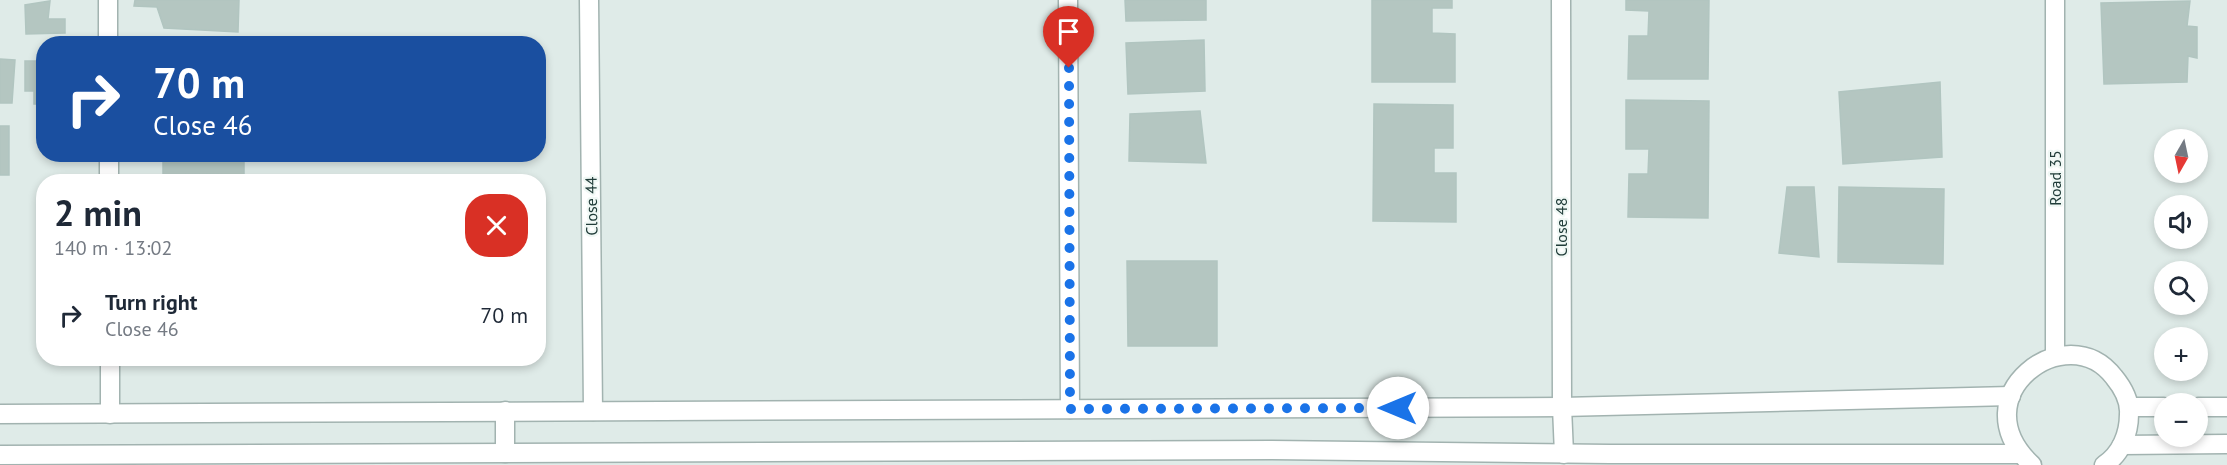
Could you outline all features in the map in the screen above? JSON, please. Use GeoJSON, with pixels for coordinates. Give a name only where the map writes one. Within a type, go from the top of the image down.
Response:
{"type":"FeatureCollection","features":[{"type":"Feature","properties":{"kind":"street"},"geometry":{"type":"LineString","coordinates":[[108,0],[108,36]]}},
{"type":"Feature","properties":{"kind":"street","name":"Close 44"},"geometry":{"type":"LineString","coordinates":[[590,0],[593,411]]}},
{"type":"Feature","properties":{"kind":"street"},"geometry":{"type":"LineString","coordinates":[[1068,0],[1070,409]]}},
{"type":"Feature","properties":{"kind":"street","name":"Close 48"},"geometry":{"type":"LineString","coordinates":[[1561,0],[1564,454]]}},
{"type":"Feature","properties":{"kind":"street","name":"Road 35"},"geometry":{"type":"LineString","coordinates":[[2055,0],[2055,356]]}},
{"type":"Feature","properties":{"kind":"street"},"geometry":{"type":"LineString","coordinates":[[2026,459],[2010,436],[2007,415],[2011,396],[2021,377],[2036,364],[2055,356],[2076,356],[2095,361],[2111,372],[2123,388],[2129,407],[2129,427],[2122,446],[2104,465]]}},
{"type":"Feature","properties":{"kind":"street"},"geometry":{"type":"LineString","coordinates":[[110,366],[110,414]]}},
{"type":"Feature","properties":{"kind":"street"},"geometry":{"type":"LineString","coordinates":[[0,414],[1562,407],[2011,396]]}},
{"type":"Feature","properties":{"kind":"street"},"geometry":{"type":"LineString","coordinates":[[2129,407],[2154,407]]}},
{"type":"Feature","properties":{"kind":"street"},"geometry":{"type":"LineString","coordinates":[[2208,407],[2227,407]]}},
{"type":"Feature","properties":{"kind":"street"},"geometry":{"type":"LineString","coordinates":[[505,411],[505,453]]}},
{"type":"Feature","properties":{"kind":"street"},"geometry":{"type":"LineString","coordinates":[[2122,446],[2227,444]]}},
{"type":"Feature","properties":{"kind":"street"},"geometry":{"type":"LineString","coordinates":[[0,455],[371,459],[505,453],[858,458],[1272,458],[1564,454],[1610,460],[2026,459]]}},
{"type":"Feature","properties":{"kind":"building"},"geometry":{"type":"Polygon","coordinates":[[[135,0],[239,0],[238,32],[164,28],[157,7],[134,6],[135,0]]]}},
{"type":"Feature","properties":{"kind":"building"},"geometry":{"type":"Polygon","coordinates":[[[1125,0],[1206,0],[1206,20],[1126,21],[1125,0]]]}},
{"type":"Feature","properties":{"kind":"building"},"geometry":{"type":"Polygon","coordinates":[[[1372,0],[1452,0],[1452,8],[1432,8],[1432,33],[1455,34],[1455,82],[1372,82],[1372,0]]]}},
{"type":"Feature","properties":{"kind":"building"},"geometry":{"type":"Polygon","coordinates":[[[1626,0],[1709,0],[1708,79],[1628,79],[1629,36],[1648,36],[1649,11],[1626,10],[1626,0]]]}},
{"type":"Feature","properties":{"kind":"building"},"geometry":{"type":"Polygon","coordinates":[[[50,1],[48,19],[65,19],[65,33],[26,34],[25,5],[50,1]]]}},
{"type":"Feature","properties":{"kind":"building"},"geometry":{"type":"Polygon","coordinates":[[[2190,1],[2187,26],[2197,27],[2197,58],[2188,56],[2187,82],[2104,84],[2101,3],[2190,1]]]}},
{"type":"Feature","properties":{"kind":"building"},"geometry":{"type":"Polygon","coordinates":[[[1204,40],[1205,91],[1128,94],[1126,43],[1204,40]]]}},
{"type":"Feature","properties":{"kind":"building"},"geometry":{"type":"Polygon","coordinates":[[[0,59],[15,60],[12,103],[0,103],[0,59]]]}},
{"type":"Feature","properties":{"kind":"building"},"geometry":{"type":"Polygon","coordinates":[[[25,61],[36,61],[36,104],[34,104],[34,91],[25,91],[25,61]]]}},
{"type":"Feature","properties":{"kind":"building"},"geometry":{"type":"Polygon","coordinates":[[[1940,82],[1942,157],[1843,164],[1839,92],[1940,82]]]}},
{"type":"Feature","properties":{"kind":"building"},"geometry":{"type":"Polygon","coordinates":[[[1626,100],[1709,101],[1708,218],[1628,217],[1629,174],[1648,174],[1649,149],[1626,149],[1626,100]]]}},
{"type":"Feature","properties":{"kind":"building"},"geometry":{"type":"Polygon","coordinates":[[[1374,104],[1453,105],[1453,148],[1434,148],[1434,173],[1456,173],[1456,222],[1373,221],[1374,104]]]}},
{"type":"Feature","properties":{"kind":"building"},"geometry":{"type":"Polygon","coordinates":[[[1200,111],[1206,163],[1129,161],[1130,114],[1200,111]]]}},
{"type":"Feature","properties":{"kind":"building"},"geometry":{"type":"Polygon","coordinates":[[[0,126],[9,126],[9,175],[0,175],[0,126]]]}},
{"type":"Feature","properties":{"kind":"building"},"geometry":{"type":"Polygon","coordinates":[[[163,162],[244,162],[244,174],[163,174],[163,162]]]}},
{"type":"Feature","properties":{"kind":"building"},"geometry":{"type":"Polygon","coordinates":[[[1787,187],[1814,187],[1819,257],[1779,253],[1787,187]]]}},
{"type":"Feature","properties":{"kind":"building"},"geometry":{"type":"Polygon","coordinates":[[[1839,187],[1944,189],[1943,264],[1838,262],[1839,187]]]}},
{"type":"Feature","properties":{"kind":"building"},"geometry":{"type":"Polygon","coordinates":[[[1127,261],[1217,261],[1217,346],[1128,346],[1127,261]]]}},
{"type":"Feature","properties":{"kind":"route"},"geometry":{"type":"LineString","coordinates":[[1069,68],[1070,409],[1398,408]]}}]}
